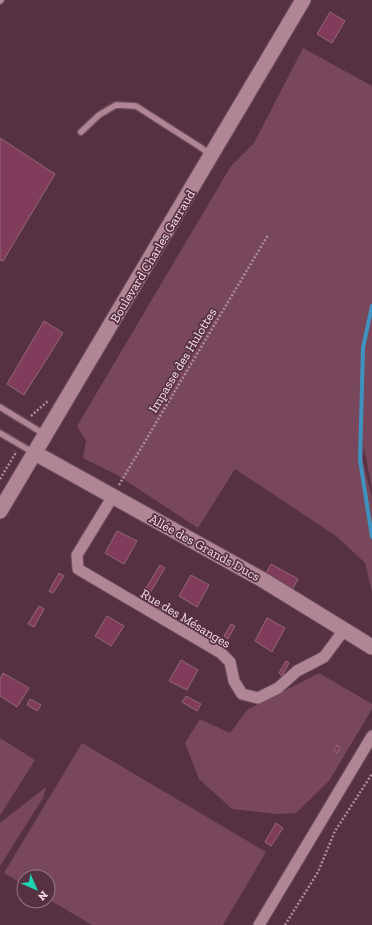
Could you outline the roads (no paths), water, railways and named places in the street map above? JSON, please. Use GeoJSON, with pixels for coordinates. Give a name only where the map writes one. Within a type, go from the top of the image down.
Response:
{"type":"FeatureCollection","features":[{"type":"Feature","properties":{"kind":"main road","name":"Boulevard Charles Garraud"},"geometry":{"type":"LineString","coordinates":[[0,511],[303,0]]}},
{"type":"Feature","properties":{"kind":"main road","name":"Allée des Grands Ducs"},"geometry":{"type":"LineString","coordinates":[[35,453],[263,580],[372,647]]}},
{"type":"Feature","properties":{"kind":"street","name":"Rue des Mésanges"},"geometry":{"type":"LineString","coordinates":[[113,496],[77,555],[78,569],[221,653],[230,662],[234,681],[242,694],[258,698],[278,688],[297,671],[324,657],[344,630]]}},
{"type":"Feature","properties":{"kind":"street"},"geometry":{"type":"LineString","coordinates":[[259,925],[372,736]]}},
{"type":"Feature","properties":{"kind":"lane"},"geometry":{"type":"LineString","coordinates":[[81,132],[99,115],[116,105],[136,106],[211,155]]}},
{"type":"Feature","properties":{"kind":"lane"},"geometry":{"type":"LineString","coordinates":[[0,408],[45,435]]}},
{"type":"Feature","properties":{"kind":"lane"},"geometry":{"type":"LineString","coordinates":[[0,433],[35,453]]}},
{"type":"Feature","properties":{"kind":"waterway"},"geometry":{"type":"LineString","coordinates":[[372,306],[363,348],[360,460],[372,537]]}}]}
